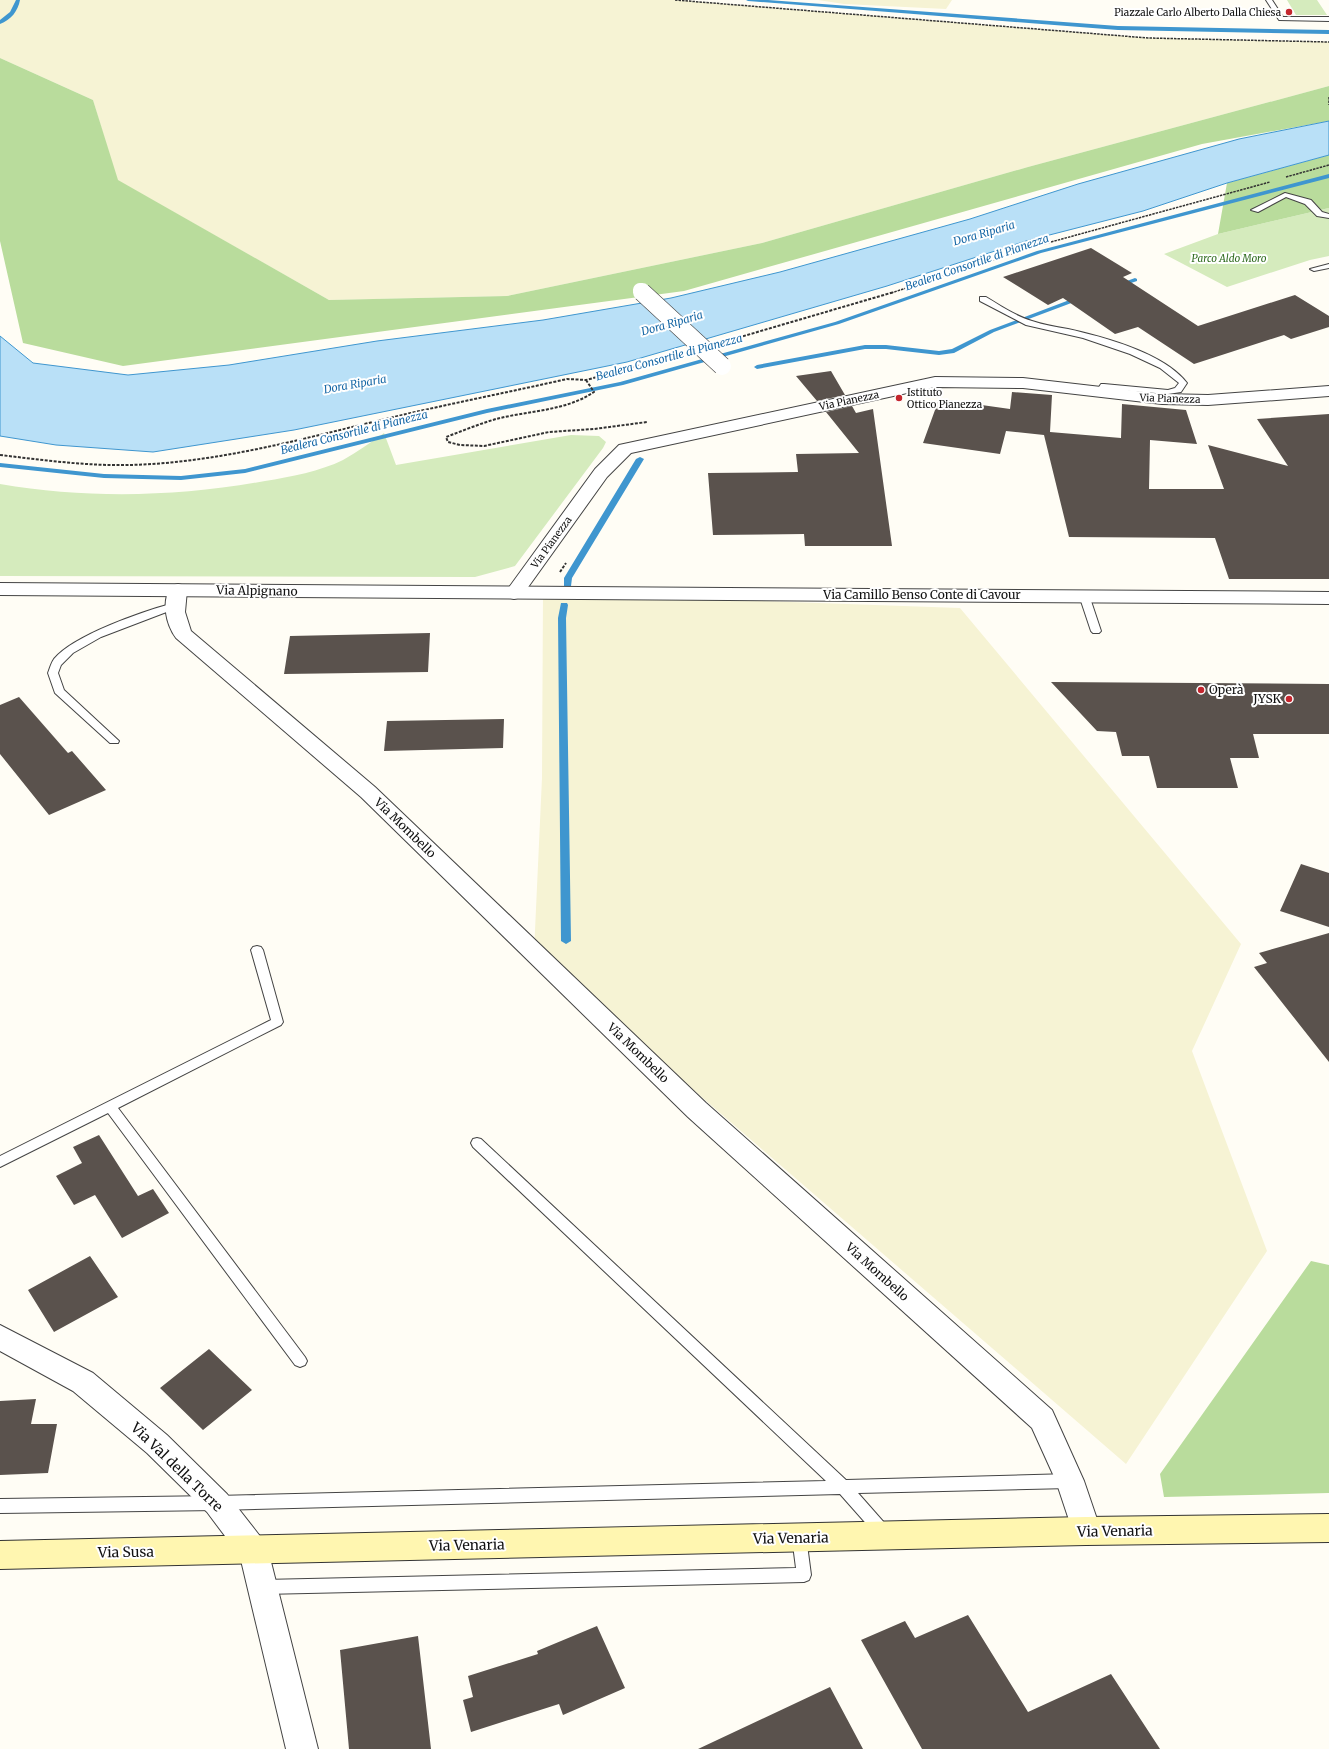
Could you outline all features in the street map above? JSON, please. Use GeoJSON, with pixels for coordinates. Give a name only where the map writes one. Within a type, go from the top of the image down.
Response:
{"type":"FeatureCollection","features":[{"type":"Feature","properties":{"kind":"main road","name":"Via Venaria"},"geometry":{"type":"LineString","coordinates":[[253,1550],[1086,1531],[1329,1528]]}},
{"type":"Feature","properties":{"kind":"main road","name":"Via Susa"},"geometry":{"type":"LineString","coordinates":[[0,1555],[253,1550]]}},
{"type":"Feature","properties":{"kind":"street"},"geometry":{"type":"LineString","coordinates":[[640,290],[722,366]]}},
{"type":"Feature","properties":{"kind":"street","name":"Via Pianezza"},"geometry":{"type":"LineString","coordinates":[[514,593],[601,473],[625,449],[934,382],[1023,383],[1162,400],[1208,400],[1329,391]]}},
{"type":"Feature","properties":{"kind":"street","name":"Via Alpignano"},"geometry":{"type":"LineString","coordinates":[[0,589],[176,598],[514,593]]}},
{"type":"Feature","properties":{"kind":"street","name":"Via Camillo Benso Conte di Cavour"},"geometry":{"type":"LineString","coordinates":[[514,593],[1084,595],[1329,598]]}},
{"type":"Feature","properties":{"kind":"street","name":"Via Mombello"},"geometry":{"type":"LineString","coordinates":[[176,598],[175,619],[183,634],[368,792],[697,1110],[1042,1419],[1070,1481],[1086,1531]]}},
{"type":"Feature","properties":{"kind":"street","name":"Via Val della Torre"},"geometry":{"type":"LineString","coordinates":[[0,1337],[83,1382],[157,1444],[217,1503],[253,1550],[302,1749]]}},
{"type":"Feature","properties":{"kind":"lane"},"geometry":{"type":"LineString","coordinates":[[1269,0],[1281,18],[1329,19]]}},
{"type":"Feature","properties":{"kind":"lane"},"geometry":{"type":"LineString","coordinates":[[1255,210],[1285,195],[1308,202],[1320,214],[1329,216]]}},
{"type":"Feature","properties":{"kind":"lane"},"geometry":{"type":"LineString","coordinates":[[1314,269],[1329,266]]}},
{"type":"Feature","properties":{"kind":"lane"},"geometry":{"type":"LineString","coordinates":[[983,299],[1014,317],[1028,323],[1075,333],[1124,349],[1158,364],[1177,375],[1183,383],[1178,390],[1168,392],[1104,386],[1099,392]]}},
{"type":"Feature","properties":{"kind":"lane"},"geometry":{"type":"LineString","coordinates":[[1084,595],[1096,632]]}},
{"type":"Feature","properties":{"kind":"lane"},"geometry":{"type":"LineString","coordinates":[[114,741],[59,691],[52,673],[59,660],[78,645],[136,619],[176,598]]}},
{"type":"Feature","properties":{"kind":"lane"},"geometry":{"type":"LineString","coordinates":[[0,1162],[277,1022],[257,950]]}},
{"type":"Feature","properties":{"kind":"lane"},"geometry":{"type":"LineString","coordinates":[[110,1106],[300,1361]]}},
{"type":"Feature","properties":{"kind":"lane"},"geometry":{"type":"LineString","coordinates":[[478,1143],[843,1487],[886,1536]]}},
{"type":"Feature","properties":{"kind":"lane"},"geometry":{"type":"LineString","coordinates":[[0,1506],[217,1503],[1070,1481]]}},
{"type":"Feature","properties":{"kind":"lane"},"geometry":{"type":"LineString","coordinates":[[263,1587],[804,1575],[800,1537]]}},
{"type":"Feature","properties":{"kind":"path"},"geometry":{"type":"LineString","coordinates":[[675,0],[1148,38],[1329,42]]}},
{"type":"Feature","properties":{"kind":"path"},"geometry":{"type":"LineString","coordinates":[[1329,97],[1329,105]]}},
{"type":"Feature","properties":{"kind":"path"},"geometry":{"type":"LineString","coordinates":[[1282,179],[1329,165]]}},
{"type":"Feature","properties":{"kind":"path"},"geometry":{"type":"LineString","coordinates":[[724,342],[882,296],[1040,244],[1275,180]]}},
{"type":"Feature","properties":{"kind":"path"},"geometry":{"type":"LineString","coordinates":[[0,455],[54,461],[129,465],[186,460],[275,447],[398,416],[567,379],[586,380],[678,355]]}},
{"type":"Feature","properties":{"kind":"path"},"geometry":{"type":"LineString","coordinates":[[586,380],[594,392],[590,396],[573,402],[495,420],[446,437],[448,442],[458,446],[480,446],[511,442],[544,432],[587,430],[651,421]]}},
{"type":"Feature","properties":{"kind":"path"},"geometry":{"type":"LineString","coordinates":[[528,574],[560,573],[568,559]]}},
{"type":"Feature","properties":{"kind":"shaded area"},"geometry":{"type":"Polygon","coordinates":[[[0,0],[675,0],[1148,38],[1329,42],[1329,86],[1028,167],[762,243],[507,296],[329,300],[117,180],[93,100],[0,58],[0,0]]]}},
{"type":"Feature","properties":{"kind":"shaded area"},"geometry":{"type":"Polygon","coordinates":[[[818,0],[952,0],[946,9],[844,4],[818,0]]]}},
{"type":"Feature","properties":{"kind":"shaded area"},"geometry":{"type":"Polygon","coordinates":[[[543,593],[960,608],[1241,944],[1192,1051],[1267,1251],[1126,1464],[534,952],[542,778],[543,593]]]}},
{"type":"Feature","properties":{"kind":"green space"},"geometry":{"type":"Polygon","coordinates":[[[1287,0],[1317,0],[1327,15],[1296,15],[1287,0]]]}},
{"type":"Feature","properties":{"kind":"green space"},"geometry":{"type":"Polygon","coordinates":[[[0,58],[93,100],[118,180],[329,300],[507,296],[762,243],[1028,167],[1329,86],[1329,121],[1202,144],[684,291],[123,366],[23,343],[0,241],[0,58]]]}},
{"type":"Feature","properties":{"kind":"green space"},"geometry":{"type":"Polygon","coordinates":[[[1329,155],[1329,208],[1218,234],[1227,183],[1329,155]]]}},
{"type":"Feature","properties":{"kind":"green space","name":"Parco Aldo Moro"},"geometry":{"type":"Polygon","coordinates":[[[1329,208],[1329,256],[1310,260],[1227,287],[1164,254],[1218,234],[1329,208]]]}},
{"type":"Feature","properties":{"kind":"green space"},"geometry":{"type":"Polygon","coordinates":[[[384,433],[396,465],[571,435],[599,436],[606,442],[515,566],[475,577],[0,576],[0,484],[33,489],[99,494],[166,493],[232,486],[295,475],[334,464],[343,460],[384,433]]]}},
{"type":"Feature","properties":{"kind":"green space"},"geometry":{"type":"Polygon","coordinates":[[[1311,1261],[1329,1265],[1329,1493],[1164,1497],[1160,1474],[1311,1261]]]}},
{"type":"Feature","properties":{"kind":"water","name":"Dora Riparia"},"geometry":{"type":"Polygon","coordinates":[[[1329,121],[1329,155],[1227,183],[1143,211],[1026,241],[887,286],[627,362],[294,430],[153,452],[56,445],[0,436],[0,336],[33,363],[128,375],[229,365],[377,341],[543,320],[671,298],[780,272],[970,219],[1078,184],[1239,139],[1329,121]]]}},
{"type":"Feature","properties":{"kind":"building"},"geometry":{"type":"Polygon","coordinates":[[[1091,248],[1132,273],[1123,277],[1198,326],[1295,295],[1329,316],[1329,327],[1291,339],[1284,335],[1194,364],[1138,327],[1115,334],[1063,298],[1048,305],[1003,277],[1091,248]]]}},
{"type":"Feature","properties":{"kind":"building"},"geometry":{"type":"Polygon","coordinates":[[[831,371],[845,395],[817,401],[796,376],[831,371]]]}},
{"type":"Feature","properties":{"kind":"building"},"geometry":{"type":"Polygon","coordinates":[[[1012,392],[1052,395],[1050,432],[1121,438],[1122,404],[1186,410],[1197,444],[1150,440],[1149,489],[1224,489],[1208,445],[1288,466],[1257,419],[1329,414],[1329,579],[1229,579],[1215,538],[1069,537],[1044,435],[1006,431],[1000,454],[923,443],[939,399],[1010,409],[1012,392]]]}},
{"type":"Feature","properties":{"kind":"building"},"geometry":{"type":"Polygon","coordinates":[[[852,406],[856,413],[873,409],[892,546],[805,546],[804,534],[713,535],[708,473],[798,472],[796,454],[859,453],[826,412],[852,406]]]}},
{"type":"Feature","properties":{"kind":"building"},"geometry":{"type":"Polygon","coordinates":[[[430,633],[428,672],[284,674],[290,636],[430,633]]]}},
{"type":"Feature","properties":{"kind":"building"},"geometry":{"type":"Polygon","coordinates":[[[1051,682],[1329,684],[1329,734],[1253,734],[1259,758],[1230,758],[1238,788],[1157,788],[1149,756],[1122,756],[1116,732],[1097,731],[1051,682]]]}},
{"type":"Feature","properties":{"kind":"building"},"geometry":{"type":"Polygon","coordinates":[[[19,697],[68,753],[72,751],[106,790],[49,815],[0,754],[0,705],[19,697]]]}},
{"type":"Feature","properties":{"kind":"building"},"geometry":{"type":"Polygon","coordinates":[[[504,719],[503,748],[384,751],[387,721],[504,719]]]}},
{"type":"Feature","properties":{"kind":"building"},"geometry":{"type":"Polygon","coordinates":[[[1301,864],[1329,873],[1329,927],[1280,911],[1301,864]]]}},
{"type":"Feature","properties":{"kind":"building"},"geometry":{"type":"Polygon","coordinates":[[[1329,933],[1329,1062],[1254,967],[1267,963],[1259,953],[1329,933]]]}},
{"type":"Feature","properties":{"kind":"building"},"geometry":{"type":"Polygon","coordinates":[[[99,1135],[138,1196],[153,1189],[169,1213],[122,1238],[95,1195],[74,1205],[56,1176],[82,1163],[73,1147],[99,1135]]]}},
{"type":"Feature","properties":{"kind":"building"},"geometry":{"type":"Polygon","coordinates":[[[90,1256],[118,1297],[54,1332],[28,1290],[90,1256]]]}},
{"type":"Feature","properties":{"kind":"building"},"geometry":{"type":"Polygon","coordinates":[[[209,1349],[252,1390],[203,1430],[160,1388],[209,1349]]]}},
{"type":"Feature","properties":{"kind":"building"},"geometry":{"type":"Polygon","coordinates":[[[36,1399],[31,1424],[57,1424],[48,1473],[0,1475],[0,1401],[36,1399]]]}},
{"type":"Feature","properties":{"kind":"building"},"geometry":{"type":"Polygon","coordinates":[[[968,1615],[1028,1712],[1111,1674],[1160,1749],[922,1749],[861,1640],[905,1621],[915,1638],[968,1615]]]}},
{"type":"Feature","properties":{"kind":"building"},"geometry":{"type":"Polygon","coordinates":[[[597,1626],[625,1688],[563,1715],[559,1704],[471,1732],[463,1700],[473,1697],[468,1676],[538,1654],[537,1651],[597,1626]]]}},
{"type":"Feature","properties":{"kind":"building"},"geometry":{"type":"Polygon","coordinates":[[[418,1636],[431,1749],[349,1749],[340,1650],[418,1636]]]}},
{"type":"Feature","properties":{"kind":"building"},"geometry":{"type":"Polygon","coordinates":[[[830,1687],[863,1749],[698,1749],[830,1687]]]}},
{"type":"Feature","properties":{"kind":"waterway"},"geometry":{"type":"LineString","coordinates":[[0,22],[12,13],[18,0]]}},
{"type":"Feature","properties":{"kind":"waterway"},"geometry":{"type":"LineString","coordinates":[[748,0],[1118,28],[1329,32]]}},
{"type":"Feature","properties":{"kind":"waterway","name":"Bealera Consortile di Pianezza"},"geometry":{"type":"LineString","coordinates":[[0,465],[104,476],[181,478],[245,471],[487,411],[621,384],[837,323],[1039,252],[1329,176]]}},
{"type":"Feature","properties":{"kind":"waterway"},"geometry":{"type":"LineString","coordinates":[[1119,285],[1135,280]]}},
{"type":"Feature","properties":{"kind":"waterway"},"geometry":{"type":"LineString","coordinates":[[757,367],[865,347],[886,347],[939,353],[954,351],[992,331],[1080,298]]}},
{"type":"Feature","properties":{"kind":"waterway"},"geometry":{"type":"LineString","coordinates":[[567,586],[568,578],[640,459]]}},
{"type":"Feature","properties":{"kind":"waterway"},"geometry":{"type":"LineString","coordinates":[[564,605],[562,618],[566,941]]}},
{"type":"Feature","properties":{"kind":"place","name":"Piazzale Carlo Alberto Dalla Chiesa"},"geometry":{"type":"Point","coordinates":[1289,12]}},
{"type":"Feature","properties":{"kind":"place","name":"Istituto Ottico Pianezza"},"geometry":{"type":"Point","coordinates":[899,398]}},
{"type":"Feature","properties":{"kind":"place","name":"Operà"},"geometry":{"type":"Point","coordinates":[1201,690]}},
{"type":"Feature","properties":{"kind":"place","name":"JYSK"},"geometry":{"type":"Point","coordinates":[1289,699]}}]}
